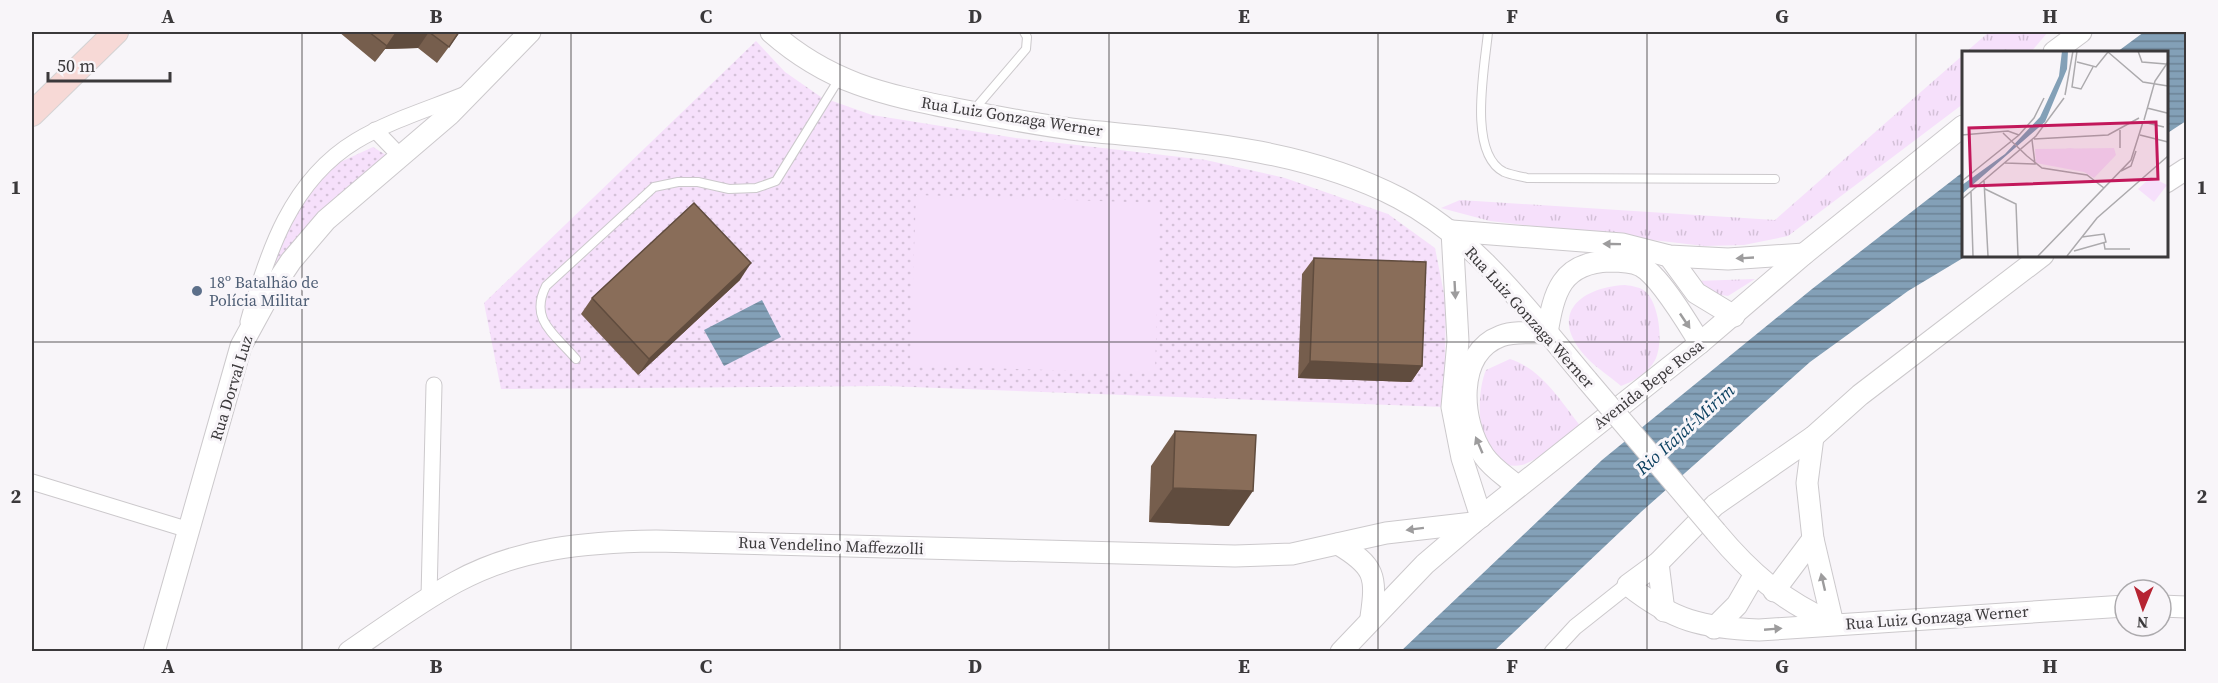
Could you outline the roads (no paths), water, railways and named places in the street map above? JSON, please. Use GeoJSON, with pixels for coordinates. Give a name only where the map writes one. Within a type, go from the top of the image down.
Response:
{"type":"FeatureCollection","features":[{"type":"Feature","properties":{"kind":"main road"},"geometry":{"type":"LineString","coordinates":[[32,114],[116,32]]}},
{"type":"Feature","properties":{"kind":"main road","name":"Rua Dorval Luz"},"geometry":{"type":"LineString","coordinates":[[159,646],[241,346],[271,291],[312,236],[474,91],[530,32]]}},
{"type":"Feature","properties":{"kind":"main road"},"geometry":{"type":"LineString","coordinates":[[2060,43],[2081,32]]}},
{"type":"Feature","properties":{"kind":"main road","name":"Rua Luiz Gonzaga Werner"},"geometry":{"type":"LineString","coordinates":[[778,34],[816,65],[840,78],[881,92],[972,112],[1047,125],[1181,139],[1264,153],[1371,186],[1423,212],[1452,231],[1507,287],[1716,532],[1755,574],[1797,607],[1833,624],[1904,622],[2113,607]]}},
{"type":"Feature","properties":{"kind":"main road","name":"Avenida Bepe Rosa"},"geometry":{"type":"LineString","coordinates":[[1341,651],[1371,617],[1477,520],[1734,316],[1804,254],[1962,127]]}},
{"type":"Feature","properties":{"kind":"main road"},"geometry":{"type":"LineString","coordinates":[[2167,181],[2187,169]]}},
{"type":"Feature","properties":{"kind":"main road"},"geometry":{"type":"LineString","coordinates":[[1477,520],[1452,407],[1458,341],[1452,231],[1622,244],[1669,256],[1728,258],[1804,254]]}},
{"type":"Feature","properties":{"kind":"main road"},"geometry":{"type":"LineString","coordinates":[[1669,256],[1696,293],[1734,316]]}},
{"type":"Feature","properties":{"kind":"main road"},"geometry":{"type":"LineString","coordinates":[[1813,437],[1807,483],[1813,539],[1833,624],[1759,630],[1714,628],[1664,611],[1628,585],[1658,563],[1715,506],[1813,437],[1860,395],[2042,256]]}},
{"type":"Feature","properties":{"kind":"main road"},"geometry":{"type":"LineString","coordinates":[[1518,487],[1491,465],[1482,454],[1472,430],[1467,407],[1466,377],[1480,349],[1502,335],[1547,333],[1552,307],[1569,273],[1592,262],[1622,261],[1641,265],[1657,280],[1700,343]]}},
{"type":"Feature","properties":{"kind":"main road"},"geometry":{"type":"LineString","coordinates":[[1776,461],[1807,483]]}},
{"type":"Feature","properties":{"kind":"main road","name":"Rua Vendelino Maffezzolli"},"geometry":{"type":"LineString","coordinates":[[349,651],[458,580],[510,559],[562,546],[607,541],[1235,556],[1292,554],[1386,533],[1477,520]]}},
{"type":"Feature","properties":{"kind":"main road"},"geometry":{"type":"LineString","coordinates":[[1774,591],[1813,539]]}},
{"type":"Feature","properties":{"kind":"main road"},"geometry":{"type":"LineString","coordinates":[[1338,544],[1370,567],[1374,579],[1371,617]]}},
{"type":"Feature","properties":{"kind":"main road"},"geometry":{"type":"LineString","coordinates":[[1658,563],[1664,611]]}},
{"type":"Feature","properties":{"kind":"main road"},"geometry":{"type":"LineString","coordinates":[[1714,628],[1737,605],[1755,574]]}},
{"type":"Feature","properties":{"kind":"street"},"geometry":{"type":"LineString","coordinates":[[241,346],[264,265],[275,237],[292,207],[317,173],[335,155],[375,130],[474,91]]}},
{"type":"Feature","properties":{"kind":"street"},"geometry":{"type":"LineString","coordinates":[[375,130],[401,157]]}},
{"type":"Feature","properties":{"kind":"street"},"geometry":{"type":"LineString","coordinates":[[429,597],[434,386]]}},
{"type":"Feature","properties":{"kind":"street"},"geometry":{"type":"LineString","coordinates":[[32,482],[189,530]]}},
{"type":"Feature","properties":{"kind":"street"},"geometry":{"type":"LineString","coordinates":[[1552,651],[1575,627],[1628,585]]}},
{"type":"Feature","properties":{"kind":"lane"},"geometry":{"type":"LineString","coordinates":[[972,112],[1026,49],[1027,37],[1024,32]]}},
{"type":"Feature","properties":{"kind":"lane"},"geometry":{"type":"LineString","coordinates":[[1488,32],[1480,126],[1489,156],[1504,172],[1527,178],[1775,179]]}},
{"type":"Feature","properties":{"kind":"lane"},"geometry":{"type":"LineString","coordinates":[[576,359],[541,319],[538,302],[546,286],[654,187],[678,182],[698,182],[729,189],[756,188],[776,180],[840,78]]}},
{"type":"Feature","properties":{"kind":"water"},"geometry":{"type":"Polygon","coordinates":[[[2144,32],[2186,32],[2186,121],[2167,133],[2167,51],[2118,51],[2144,32]]]}},
{"type":"Feature","properties":{"kind":"water","name":"Rio Itajaí-Mirim"},"geometry":{"type":"Polygon","coordinates":[[[1962,173],[1962,256],[1966,256],[1908,291],[1810,362],[1641,512],[1494,651],[1400,652],[1602,460],[1812,289],[1962,173]]]}},
{"type":"Feature","properties":{"kind":"water"},"geometry":{"type":"Polygon","coordinates":[[[762,300],[781,337],[724,366],[704,330],[762,300]]]}},
{"type":"Feature","properties":{"kind":"place","name":"18º Batalhão de Polícia Militar"},"geometry":{"type":"Point","coordinates":[197,291]}}]}
